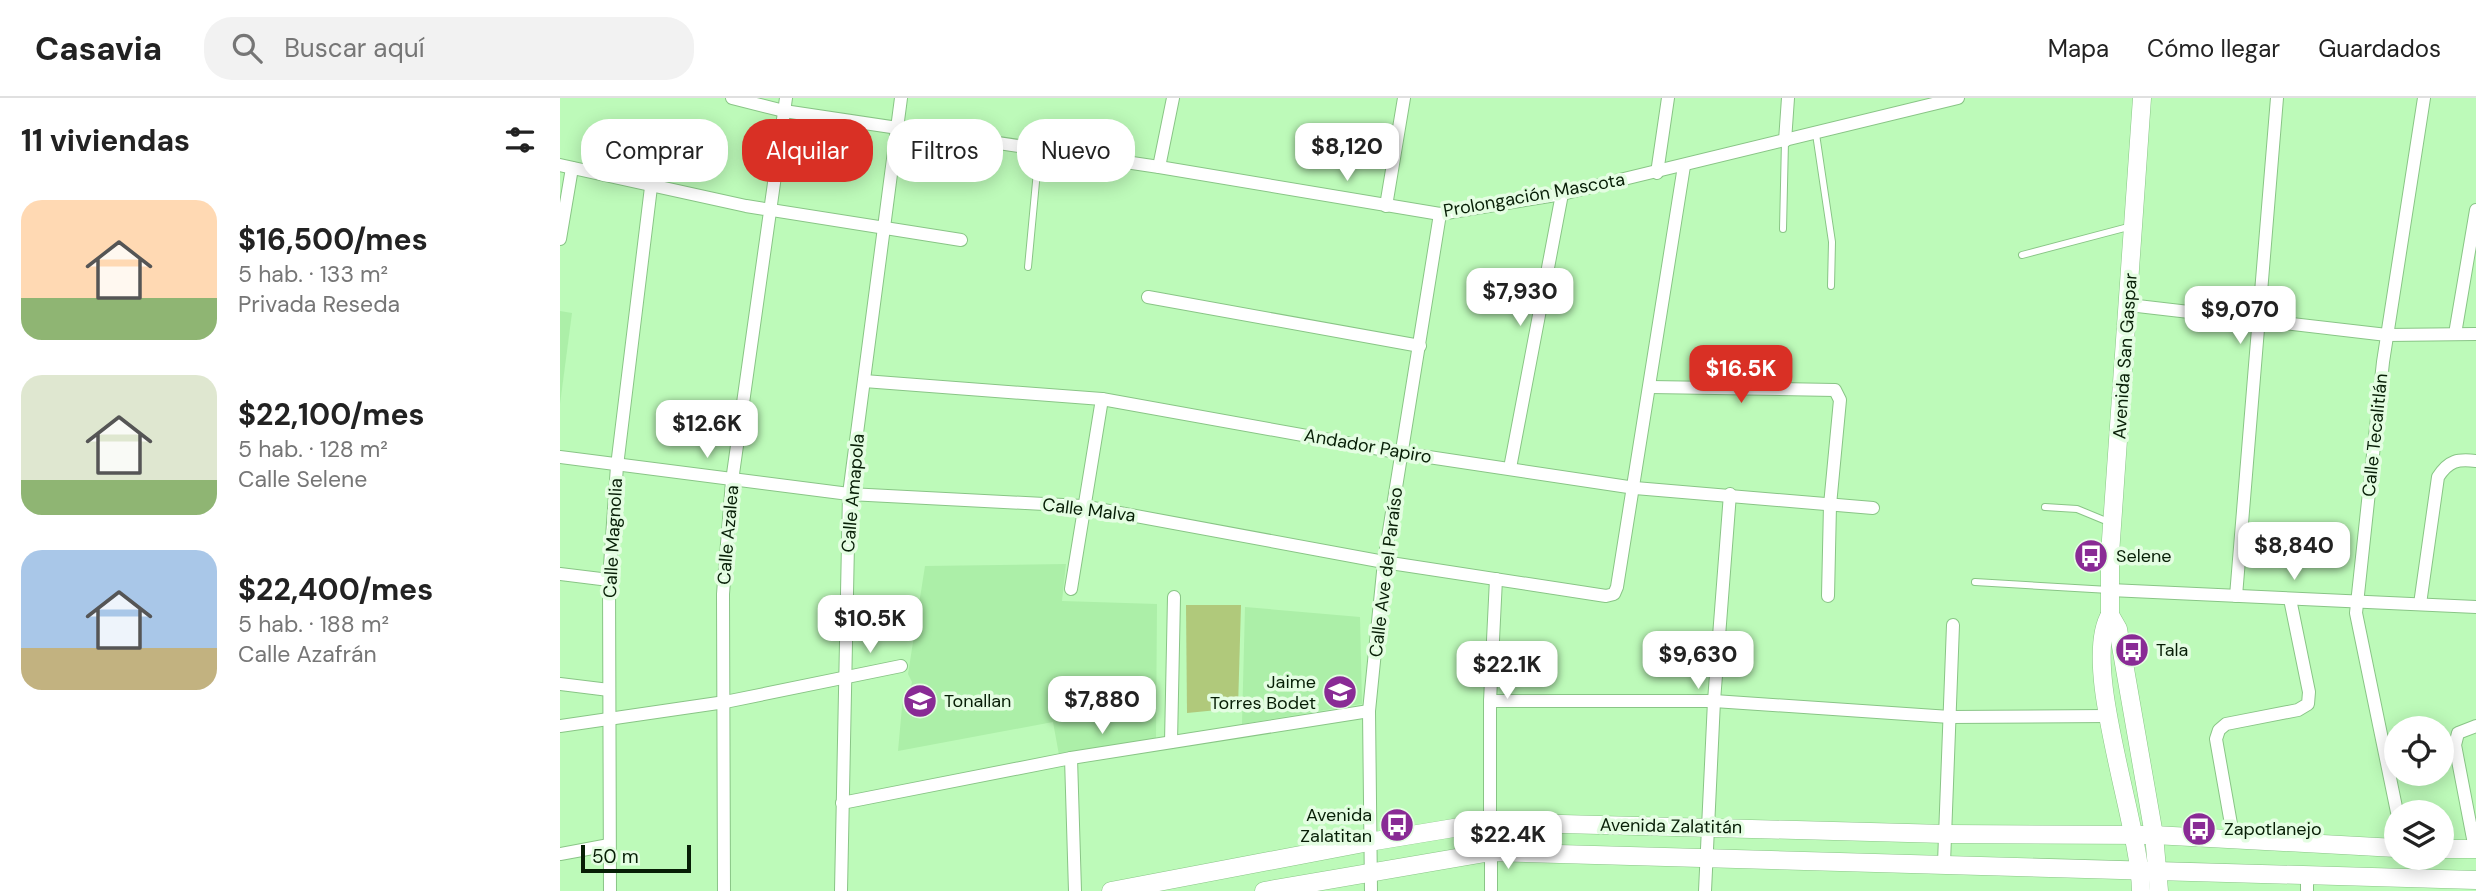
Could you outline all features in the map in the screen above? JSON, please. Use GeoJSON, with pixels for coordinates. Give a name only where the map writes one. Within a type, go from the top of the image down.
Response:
{"type":"FeatureCollection","features":[{"type":"Feature","properties":{"kind":"street","name":"Prolongación Mascota"},"geometry":{"type":"LineString","coordinates":[[732,98],[785,104],[887,127]]}},
{"type":"Feature","properties":{"kind":"street","name":"Calle Amapola"},"geometry":{"type":"LineString","coordinates":[[898,119],[901,98]]}},
{"type":"Feature","properties":{"kind":"street"},"geometry":{"type":"LineString","coordinates":[[1160,167],[1173,98]]}},
{"type":"Feature","properties":{"kind":"street"},"geometry":{"type":"LineString","coordinates":[[1386,206],[1404,98]]}},
{"type":"Feature","properties":{"kind":"street"},"geometry":{"type":"LineString","coordinates":[[1657,173],[1668,98]]}},
{"type":"Feature","properties":{"kind":"street"},"geometry":{"type":"LineString","coordinates":[[1785,141],[1788,98]]}},
{"type":"Feature","properties":{"kind":"street","name":"Prolongación Mascota"},"geometry":{"type":"LineString","coordinates":[[1135,163],[1440,214],[1562,194],[1657,173],[1816,134],[1905,105],[1958,98]]}},
{"type":"Feature","properties":{"kind":"street","name":"Avenida San Gaspar"},"geometry":{"type":"LineString","coordinates":[[2142,98],[2113,524],[2110,615],[2118,629],[2150,869],[2159,891]]}},
{"type":"Feature","properties":{"kind":"street"},"geometry":{"type":"LineString","coordinates":[[2236,596],[2277,98]]}},
{"type":"Feature","properties":{"kind":"street","name":"Calle Tecalitlán"},"geometry":{"type":"LineString","coordinates":[[2394,800],[2356,614],[2356,602],[2387,335],[2424,98]]}},
{"type":"Feature","properties":{"kind":"street","name":"Calle Azalea"},"geometry":{"type":"LineString","coordinates":[[724,891],[723,594],[732,481],[785,104]]}},
{"type":"Feature","properties":{"kind":"street"},"geometry":{"type":"LineString","coordinates":[[560,239],[566,166],[651,187],[768,210],[961,240]]}},
{"type":"Feature","properties":{"kind":"street"},"geometry":{"type":"LineString","coordinates":[[1635,488],[1684,166]]}},
{"type":"Feature","properties":{"kind":"street","name":"Calle Amapola"},"geometry":{"type":"LineString","coordinates":[[841,891],[849,494],[890,182]]}},
{"type":"Feature","properties":{"kind":"street","name":"Calle Magnolia"},"geometry":{"type":"LineString","coordinates":[[610,891],[609,580],[617,466],[651,187]]}},
{"type":"Feature","properties":{"kind":"street"},"geometry":{"type":"LineString","coordinates":[[1510,468],[1562,194]]}},
{"type":"Feature","properties":{"kind":"street"},"geometry":{"type":"LineString","coordinates":[[2455,334],[2476,210]]}},
{"type":"Feature","properties":{"kind":"street","name":"Calle Ave del Paraíso"},"geometry":{"type":"LineString","coordinates":[[1371,882],[1369,711],[1384,562],[1440,214]]}},
{"type":"Feature","properties":{"kind":"street"},"geometry":{"type":"LineString","coordinates":[[1149,297],[1420,346]]}},
{"type":"Feature","properties":{"kind":"street"},"geometry":{"type":"LineString","coordinates":[[2129,305],[2387,335],[2476,334]]}},
{"type":"Feature","properties":{"kind":"street","name":"Andador Papiro"},"geometry":{"type":"LineString","coordinates":[[864,381],[1102,399],[1402,453],[1635,488],[1872,508]]}},
{"type":"Feature","properties":{"kind":"street"},"geometry":{"type":"LineString","coordinates":[[1650,387],[1835,390],[1840,400],[1830,505],[1828,596]]}},
{"type":"Feature","properties":{"kind":"street"},"geometry":{"type":"LineString","coordinates":[[1071,589],[1082,506],[1102,399]]}},
{"type":"Feature","properties":{"kind":"street","name":"Calle Malva"},"geometry":{"type":"LineString","coordinates":[[560,457],[849,494],[1082,506],[1384,562],[1606,596],[1614,594],[1635,488]]}},
{"type":"Feature","properties":{"kind":"street"},"geometry":{"type":"LineString","coordinates":[[2420,604],[2438,477],[2446,464],[2459,459],[2476,461]]}},
{"type":"Feature","properties":{"kind":"street"},"geometry":{"type":"LineString","coordinates":[[1705,891],[1714,701],[1730,494]]}},
{"type":"Feature","properties":{"kind":"street"},"geometry":{"type":"LineString","coordinates":[[560,574],[609,580]]}},
{"type":"Feature","properties":{"kind":"street"},"geometry":{"type":"LineString","coordinates":[[1490,822],[1490,701],[1496,579]]}},
{"type":"Feature","properties":{"kind":"street"},"geometry":{"type":"LineString","coordinates":[[2110,590],[2476,607]]}},
{"type":"Feature","properties":{"kind":"street"},"geometry":{"type":"LineString","coordinates":[[1171,742],[1174,597]]}},
{"type":"Feature","properties":{"kind":"street"},"geometry":{"type":"LineString","coordinates":[[2234,841],[2217,740],[2219,730],[2226,724],[2298,710],[2308,704],[2309,692],[2290,598]]}},
{"type":"Feature","properties":{"kind":"street","name":"Avenida San Gaspar"},"geometry":{"type":"LineString","coordinates":[[2110,615],[2102,627],[2100,651],[2109,716],[2145,835]]}},
{"type":"Feature","properties":{"kind":"street"},"geometry":{"type":"LineString","coordinates":[[1944,863],[1953,625]]}},
{"type":"Feature","properties":{"kind":"street"},"geometry":{"type":"LineString","coordinates":[[560,726],[725,702],[901,666]]}},
{"type":"Feature","properties":{"kind":"street"},"geometry":{"type":"LineString","coordinates":[[560,684],[609,690]]}},
{"type":"Feature","properties":{"kind":"street"},"geometry":{"type":"LineString","coordinates":[[1490,701],[1714,701],[1950,716],[2109,716]]}},
{"type":"Feature","properties":{"kind":"street"},"geometry":{"type":"LineString","coordinates":[[842,803],[1070,758],[1369,711]]}},
{"type":"Feature","properties":{"kind":"street"},"geometry":{"type":"LineString","coordinates":[[2454,849],[2475,849],[2455,745],[2458,733],[2476,726]]}},
{"type":"Feature","properties":{"kind":"street"},"geometry":{"type":"LineString","coordinates":[[1070,758],[1075,891]]}},
{"type":"Feature","properties":{"kind":"street","name":"Avenida Zalatitán"},"geometry":{"type":"LineString","coordinates":[[1111,891],[1490,822],[1945,834],[2145,835],[2384,847]]}},
{"type":"Feature","properties":{"kind":"street"},"geometry":{"type":"LineString","coordinates":[[560,854],[609,845]]}},
{"type":"Feature","properties":{"kind":"street"},"geometry":{"type":"LineString","coordinates":[[1491,852],[1491,891]]}},
{"type":"Feature","properties":{"kind":"street","name":"Avenida Zalatitán"},"geometry":{"type":"LineString","coordinates":[[1265,891],[1371,882],[1491,852],[2150,869],[2307,882],[2413,885],[2476,880]]}},
{"type":"Feature","properties":{"kind":"street","name":"Avenida San Gaspar"},"geometry":{"type":"LineString","coordinates":[[2141,891],[2150,869]]}},
{"type":"Feature","properties":{"kind":"lane"},"geometry":{"type":"LineString","coordinates":[[1816,134],[1832,242],[1831,286]]}},
{"type":"Feature","properties":{"kind":"lane"},"geometry":{"type":"LineString","coordinates":[[1783,229],[1785,141]]}},
{"type":"Feature","properties":{"kind":"lane"},"geometry":{"type":"LineString","coordinates":[[1028,267],[1036,182]]}},
{"type":"Feature","properties":{"kind":"lane"},"geometry":{"type":"LineString","coordinates":[[2022,255],[2134,226]]}},
{"type":"Feature","properties":{"kind":"lane"},"geometry":{"type":"LineString","coordinates":[[2045,507],[2077,509],[2113,524]]}},
{"type":"Feature","properties":{"kind":"lane"},"geometry":{"type":"LineString","coordinates":[[1975,582],[2110,590]]}},
{"type":"Feature","properties":{"kind":"shaded area"},"geometry":{"type":"Polygon","coordinates":[[[560,311],[572,313],[560,404],[560,311]]]}},
{"type":"Feature","properties":{"kind":"shaded area"},"geometry":{"type":"Polygon","coordinates":[[[1066,564],[1062,601],[1157,604],[1156,740],[1059,755],[1053,722],[898,751],[903,696],[910,690],[912,682],[908,674],[925,566],[1066,564]]]}},
{"type":"Feature","properties":{"kind":"shaded area"},"geometry":{"type":"Polygon","coordinates":[[[1245,607],[1360,617],[1362,704],[1242,724],[1245,607]]]}},
{"type":"Feature","properties":{"kind":"building"},"geometry":{"type":"Polygon","coordinates":[[[1186,605],[1241,605],[1238,708],[1187,713],[1186,605]]]}},
{"type":"Feature","properties":{"kind":"place","name":"Selene"},"geometry":{"type":"Point","coordinates":[2091,556]}},
{"type":"Feature","properties":{"kind":"place","name":"Tala"},"geometry":{"type":"Point","coordinates":[2132,650]}},
{"type":"Feature","properties":{"kind":"place","name":"Jaime Torres Bodet"},"geometry":{"type":"Point","coordinates":[1340,692]}},
{"type":"Feature","properties":{"kind":"place","name":"Tonallan"},"geometry":{"type":"Point","coordinates":[920,701]}},
{"type":"Feature","properties":{"kind":"place","name":"Avenida Zalatitan"},"geometry":{"type":"Point","coordinates":[1397,825]}},
{"type":"Feature","properties":{"kind":"place","name":"Zapotlanejo"},"geometry":{"type":"Point","coordinates":[2199,829]}}]}
